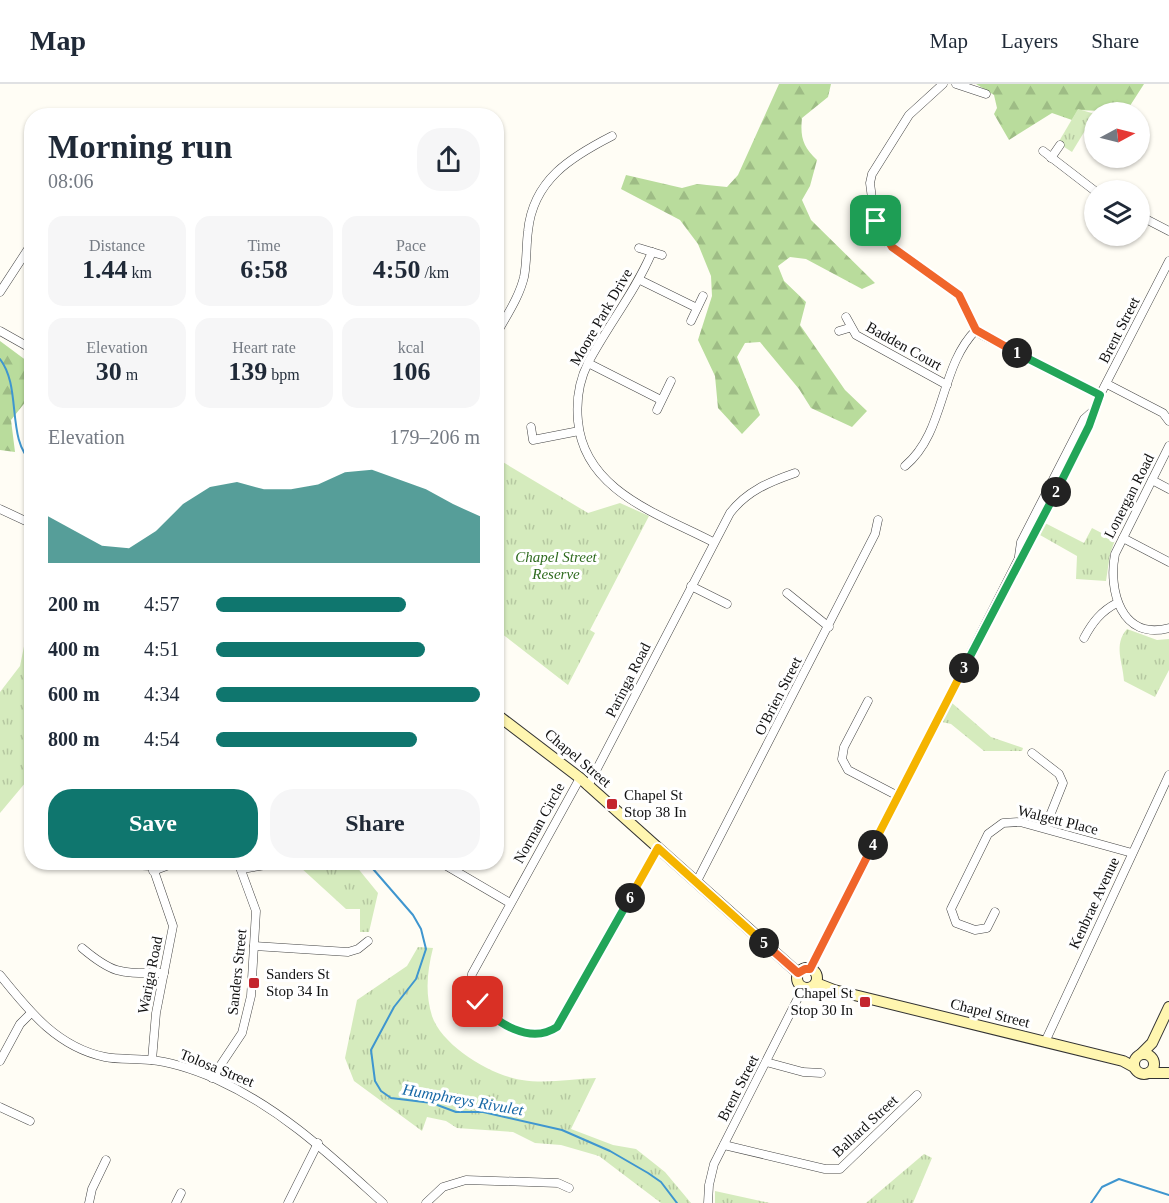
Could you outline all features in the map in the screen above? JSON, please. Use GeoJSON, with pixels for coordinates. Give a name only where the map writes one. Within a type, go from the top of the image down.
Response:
{"type":"FeatureCollection","features":[{"type":"Feature","properties":{"kind":"street"},"geometry":{"type":"LineString","coordinates":[[943,84],[905,121],[872,174],[870,190],[876,221],[888,243],[959,295],[976,330],[1100,395]]}},
{"type":"Feature","properties":{"kind":"street"},"geometry":{"type":"LineString","coordinates":[[956,84],[986,94]]}},
{"type":"Feature","properties":{"kind":"street"},"geometry":{"type":"LineString","coordinates":[[504,319],[521,286],[526,265],[529,222],[540,192],[568,160],[612,136]]}},
{"type":"Feature","properties":{"kind":"street"},"geometry":{"type":"LineString","coordinates":[[1051,158],[1060,145]]}},
{"type":"Feature","properties":{"kind":"street"},"geometry":{"type":"LineString","coordinates":[[1042,152],[1084,183]]}},
{"type":"Feature","properties":{"kind":"street"},"geometry":{"type":"LineString","coordinates":[[1150,221],[1169,231]]}},
{"type":"Feature","properties":{"kind":"street"},"geometry":{"type":"LineString","coordinates":[[639,248],[662,255]]}},
{"type":"Feature","properties":{"kind":"street","name":"Moore Park Drive"},"geometry":{"type":"LineString","coordinates":[[652,252],[640,280],[588,363],[578,391],[579,431],[591,462],[614,489],[713,542]]}},
{"type":"Feature","properties":{"kind":"street"},"geometry":{"type":"LineString","coordinates":[[0,292],[24,255]]}},
{"type":"Feature","properties":{"kind":"street","name":"Brent Street"},"geometry":{"type":"LineString","coordinates":[[810,969],[1019,558],[1028,546],[1084,436],[1092,411],[1169,261]]}},
{"type":"Feature","properties":{"kind":"street"},"geometry":{"type":"LineString","coordinates":[[640,280],[697,308]]}},
{"type":"Feature","properties":{"kind":"street"},"geometry":{"type":"LineString","coordinates":[[691,321],[703,296]]}},
{"type":"Feature","properties":{"kind":"street","name":"Badden Court"},"geometry":{"type":"LineString","coordinates":[[846,318],[849,328],[873,346],[947,385]]}},
{"type":"Feature","properties":{"kind":"street","name":"Badden Court"},"geometry":{"type":"LineString","coordinates":[[839,331],[849,328]]}},
{"type":"Feature","properties":{"kind":"street"},"geometry":{"type":"LineString","coordinates":[[905,466],[923,445],[968,339],[976,330]]}},
{"type":"Feature","properties":{"kind":"street"},"geometry":{"type":"LineString","coordinates":[[0,331],[24,344]]}},
{"type":"Feature","properties":{"kind":"street"},"geometry":{"type":"LineString","coordinates":[[588,363],[661,400]]}},
{"type":"Feature","properties":{"kind":"street"},"geometry":{"type":"LineString","coordinates":[[657,410],[671,381]]}},
{"type":"Feature","properties":{"kind":"street"},"geometry":{"type":"LineString","coordinates":[[1107,384],[1163,413],[1169,420]]}},
{"type":"Feature","properties":{"kind":"street"},"geometry":{"type":"LineString","coordinates":[[531,427],[534,443],[579,431]]}},
{"type":"Feature","properties":{"kind":"street","name":"Lonergan Road"},"geometry":{"type":"LineString","coordinates":[[1117,603],[1112,587],[1115,554],[1169,446]]}},
{"type":"Feature","properties":{"kind":"street","name":"Paringa Road"},"geometry":{"type":"LineString","coordinates":[[584,782],[729,513],[744,497],[766,483],[795,473]]}},
{"type":"Feature","properties":{"kind":"street"},"geometry":{"type":"LineString","coordinates":[[1152,480],[1169,489]]}},
{"type":"Feature","properties":{"kind":"street"},"geometry":{"type":"LineString","coordinates":[[0,509],[24,520]]}},
{"type":"Feature","properties":{"kind":"street","name":"O'Brien Street"},"geometry":{"type":"LineString","coordinates":[[696,883],[829,627],[875,534],[878,520]]}},
{"type":"Feature","properties":{"kind":"street"},"geometry":{"type":"LineString","coordinates":[[1123,538],[1169,562]]}},
{"type":"Feature","properties":{"kind":"street"},"geometry":{"type":"LineString","coordinates":[[691,586],[727,604]]}},
{"type":"Feature","properties":{"kind":"street"},"geometry":{"type":"LineString","coordinates":[[787,593],[829,627]]}},
{"type":"Feature","properties":{"kind":"street"},"geometry":{"type":"LineString","coordinates":[[1084,638],[1106,608],[1117,603],[1131,620],[1140,626],[1169,628]]}},
{"type":"Feature","properties":{"kind":"street"},"geometry":{"type":"LineString","coordinates":[[868,701],[844,747],[842,759],[849,770],[898,796]]}},
{"type":"Feature","properties":{"kind":"street","name":"Chapel Street"},"geometry":{"type":"LineString","coordinates":[[504,720],[584,782],[798,973]]}},
{"type":"Feature","properties":{"kind":"street"},"geometry":{"type":"LineString","coordinates":[[1032,753],[1059,774],[1063,783],[1045,828]]}},
{"type":"Feature","properties":{"kind":"street","name":"Kenbrae Avenue"},"geometry":{"type":"LineString","coordinates":[[1044,1042],[1169,775]]}},
{"type":"Feature","properties":{"kind":"street","name":"Norman Circle"},"geometry":{"type":"LineString","coordinates":[[584,782],[510,903],[475,968],[471,980],[472,991],[483,1009],[501,1023],[528,1032],[544,1033],[562,1022],[658,848]]}},
{"type":"Feature","properties":{"kind":"street","name":"Walgett Place"},"geometry":{"type":"LineString","coordinates":[[995,912],[990,926],[980,930],[959,926],[951,915],[952,904],[988,834],[997,826],[1015,820],[1132,853]]}},
{"type":"Feature","properties":{"kind":"street","name":"Wariga Road"},"geometry":{"type":"LineString","coordinates":[[152,1060],[156,1013],[172,920],[153,870]]}},
{"type":"Feature","properties":{"kind":"street","name":"Sanders Street"},"geometry":{"type":"LineString","coordinates":[[212,1077],[245,1025],[251,996],[256,911],[241,870]]}},
{"type":"Feature","properties":{"kind":"street"},"geometry":{"type":"LineString","coordinates":[[454,870],[510,903]]}},
{"type":"Feature","properties":{"kind":"street"},"geometry":{"type":"LineString","coordinates":[[254,946],[348,952],[358,949],[368,941]]}},
{"type":"Feature","properties":{"kind":"street"},"geometry":{"type":"LineString","coordinates":[[82,948],[101,965],[115,972],[164,973]]}},
{"type":"Feature","properties":{"kind":"street"},"geometry":{"type":"LineString","coordinates":[[810,969],[816,976],[816,983],[809,988],[803,988],[797,980],[798,973],[810,969]]}},
{"type":"Feature","properties":{"kind":"street","name":"Tolosa Street"},"geometry":{"type":"LineString","coordinates":[[0,975],[31,1013],[51,1032],[78,1049],[106,1057],[152,1060],[177,1065],[212,1077],[273,1109],[318,1143],[383,1203]]}},
{"type":"Feature","properties":{"kind":"street","name":"Chapel Street"},"geometry":{"type":"LineString","coordinates":[[816,983],[834,990],[1123,1061],[1137,1059]]}},
{"type":"Feature","properties":{"kind":"street","name":"Brent Street"},"geometry":{"type":"LineString","coordinates":[[708,1203],[711,1174],[803,988]]}},
{"type":"Feature","properties":{"kind":"street"},"geometry":{"type":"LineString","coordinates":[[1137,1059],[1152,1043],[1169,1007]]}},
{"type":"Feature","properties":{"kind":"street"},"geometry":{"type":"LineString","coordinates":[[0,1061],[21,1024],[31,1013]]}},
{"type":"Feature","properties":{"kind":"street"},"geometry":{"type":"LineString","coordinates":[[1149,1073],[1153,1060],[1152,1043]]}},
{"type":"Feature","properties":{"kind":"street"},"geometry":{"type":"LineString","coordinates":[[1137,1059],[1153,1060],[1167,1073]]}},
{"type":"Feature","properties":{"kind":"street"},"geometry":{"type":"LineString","coordinates":[[1137,1059],[1140,1074],[1167,1073]]}},
{"type":"Feature","properties":{"kind":"street"},"geometry":{"type":"LineString","coordinates":[[766,1062],[803,1072],[821,1073]]}},
{"type":"Feature","properties":{"kind":"street","name":"Ballard Street"},"geometry":{"type":"LineString","coordinates":[[724,1145],[825,1169],[840,1169],[917,1095]]}},
{"type":"Feature","properties":{"kind":"street"},"geometry":{"type":"LineString","coordinates":[[0,1107],[30,1120]]}},
{"type":"Feature","properties":{"kind":"street"},"geometry":{"type":"LineString","coordinates":[[288,1203],[318,1143]]}},
{"type":"Feature","properties":{"kind":"street"},"geometry":{"type":"LineString","coordinates":[[89,1203],[92,1189],[106,1160]]}},
{"type":"Feature","properties":{"kind":"street"},"geometry":{"type":"LineString","coordinates":[[426,1203],[443,1187],[466,1180],[558,1183],[569,1188]]}},
{"type":"Feature","properties":{"kind":"street"},"geometry":{"type":"LineString","coordinates":[[176,1203],[181,1193]]}},
{"type":"Feature","properties":{"kind":"green space"},"geometry":{"type":"Polygon","coordinates":[[[779,84],[831,84],[828,97],[802,118],[804,141],[808,151],[817,160],[810,186],[802,200],[811,220],[875,283],[862,289],[806,259],[790,257],[778,266],[784,281],[806,302],[800,325],[845,390],[867,411],[852,427],[811,408],[799,389],[760,342],[745,343],[737,357],[760,415],[742,434],[718,408],[715,376],[698,340],[712,296],[711,276],[698,244],[680,220],[621,189],[626,175],[682,188],[697,184],[727,187],[738,175],[779,84]]]}},
{"type":"Feature","properties":{"kind":"green space"},"geometry":{"type":"Polygon","coordinates":[[[976,84],[1144,84],[1132,102],[1084,102],[1084,110],[1078,110],[1072,120],[1052,113],[1009,140],[994,114],[997,108],[994,95],[976,84]]]}},
{"type":"Feature","properties":{"kind":"green space"},"geometry":{"type":"Polygon","coordinates":[[[1078,109],[1084,111],[1084,132],[1072,152],[1058,143],[1078,109]]]}},
{"type":"Feature","properties":{"kind":"green space"},"geometry":{"type":"Polygon","coordinates":[[[0,341],[24,359],[24,404],[11,420],[15,452],[0,450],[0,341]]]}},
{"type":"Feature","properties":{"kind":"green space","name":"Chapel Street Reserve"},"geometry":{"type":"Polygon","coordinates":[[[504,463],[588,513],[620,503],[649,516],[590,630],[595,633],[568,685],[504,635],[504,463]]]}},
{"type":"Feature","properties":{"kind":"green space"},"geometry":{"type":"Polygon","coordinates":[[[1045,523],[1084,543],[1092,528],[1115,540],[1110,554],[1106,581],[1076,579],[1077,556],[1040,535],[1045,523]]]}},
{"type":"Feature","properties":{"kind":"green space"},"geometry":{"type":"Polygon","coordinates":[[[1127,629],[1157,640],[1169,639],[1169,670],[1155,697],[1124,681],[1120,641],[1127,629]]]}},
{"type":"Feature","properties":{"kind":"green space"},"geometry":{"type":"Polygon","coordinates":[[[24,646],[24,784],[0,813],[0,692],[20,666],[24,646]]]}},
{"type":"Feature","properties":{"kind":"green space"},"geometry":{"type":"Polygon","coordinates":[[[952,703],[991,737],[1023,748],[1022,751],[984,751],[951,724],[942,722],[952,703]]]}},
{"type":"Feature","properties":{"kind":"green space"},"geometry":{"type":"Polygon","coordinates":[[[303,870],[359,870],[378,893],[369,932],[360,932],[360,909],[346,909],[303,870]]]}},
{"type":"Feature","properties":{"kind":"green space"},"geometry":{"type":"Polygon","coordinates":[[[418,947],[433,948],[429,966],[428,999],[432,1016],[446,1038],[483,1066],[510,1077],[531,1081],[596,1078],[571,1129],[613,1145],[636,1149],[665,1172],[691,1203],[661,1203],[599,1156],[561,1145],[535,1143],[513,1132],[457,1128],[446,1121],[427,1117],[422,1131],[354,1081],[345,1058],[357,1000],[407,966],[418,947]]]}},
{"type":"Feature","properties":{"kind":"green space"},"geometry":{"type":"Polygon","coordinates":[[[924,1154],[932,1158],[913,1203],[866,1203],[924,1154]]]}},
{"type":"Feature","properties":{"kind":"green space"},"geometry":{"type":"Polygon","coordinates":[[[715,1191],[770,1203],[715,1203],[715,1191]]]}},
{"type":"Feature","properties":{"kind":"waterway","name":"Humphreys Rivulet"},"geometry":{"type":"LineString","coordinates":[[0,359],[11,384],[16,427],[24,452]]}},
{"type":"Feature","properties":{"kind":"waterway","name":"Humphreys Rivulet"},"geometry":{"type":"LineString","coordinates":[[374,870],[413,915],[421,929],[426,949],[416,979],[394,1007],[371,1050],[375,1081],[381,1091],[391,1098],[432,1103],[456,1112],[483,1112],[562,1130],[610,1151],[648,1173],[661,1182],[677,1203]]}},
{"type":"Feature","properties":{"kind":"waterway","name":"Humphreys Rivulet"},"geometry":{"type":"LineString","coordinates":[[1091,1203],[1102,1187],[1119,1179],[1169,1195]]}},
{"type":"Feature","properties":{"kind":"place","name":"Chapel St Stop 38 In"},"geometry":{"type":"Point","coordinates":[612,804]}},
{"type":"Feature","properties":{"kind":"place","name":"Sanders St Stop 34 In"},"geometry":{"type":"Point","coordinates":[254,983]}},
{"type":"Feature","properties":{"kind":"place","name":"Chapel St Stop 30 In"},"geometry":{"type":"Point","coordinates":[865,1002]}},
{"type":"Feature","properties":{"kind":"route"},"geometry":{"type":"LineString","coordinates":[[478,1002],[493,1018],[519,1030],[537,1034],[552,1031],[557,1027],[566,1015],[658,848],[798,973],[810,969],[1019,558],[1028,546],[1089,426],[1092,411],[1100,395],[982,335],[976,330],[959,295],[892,247],[876,221]]}}]}
